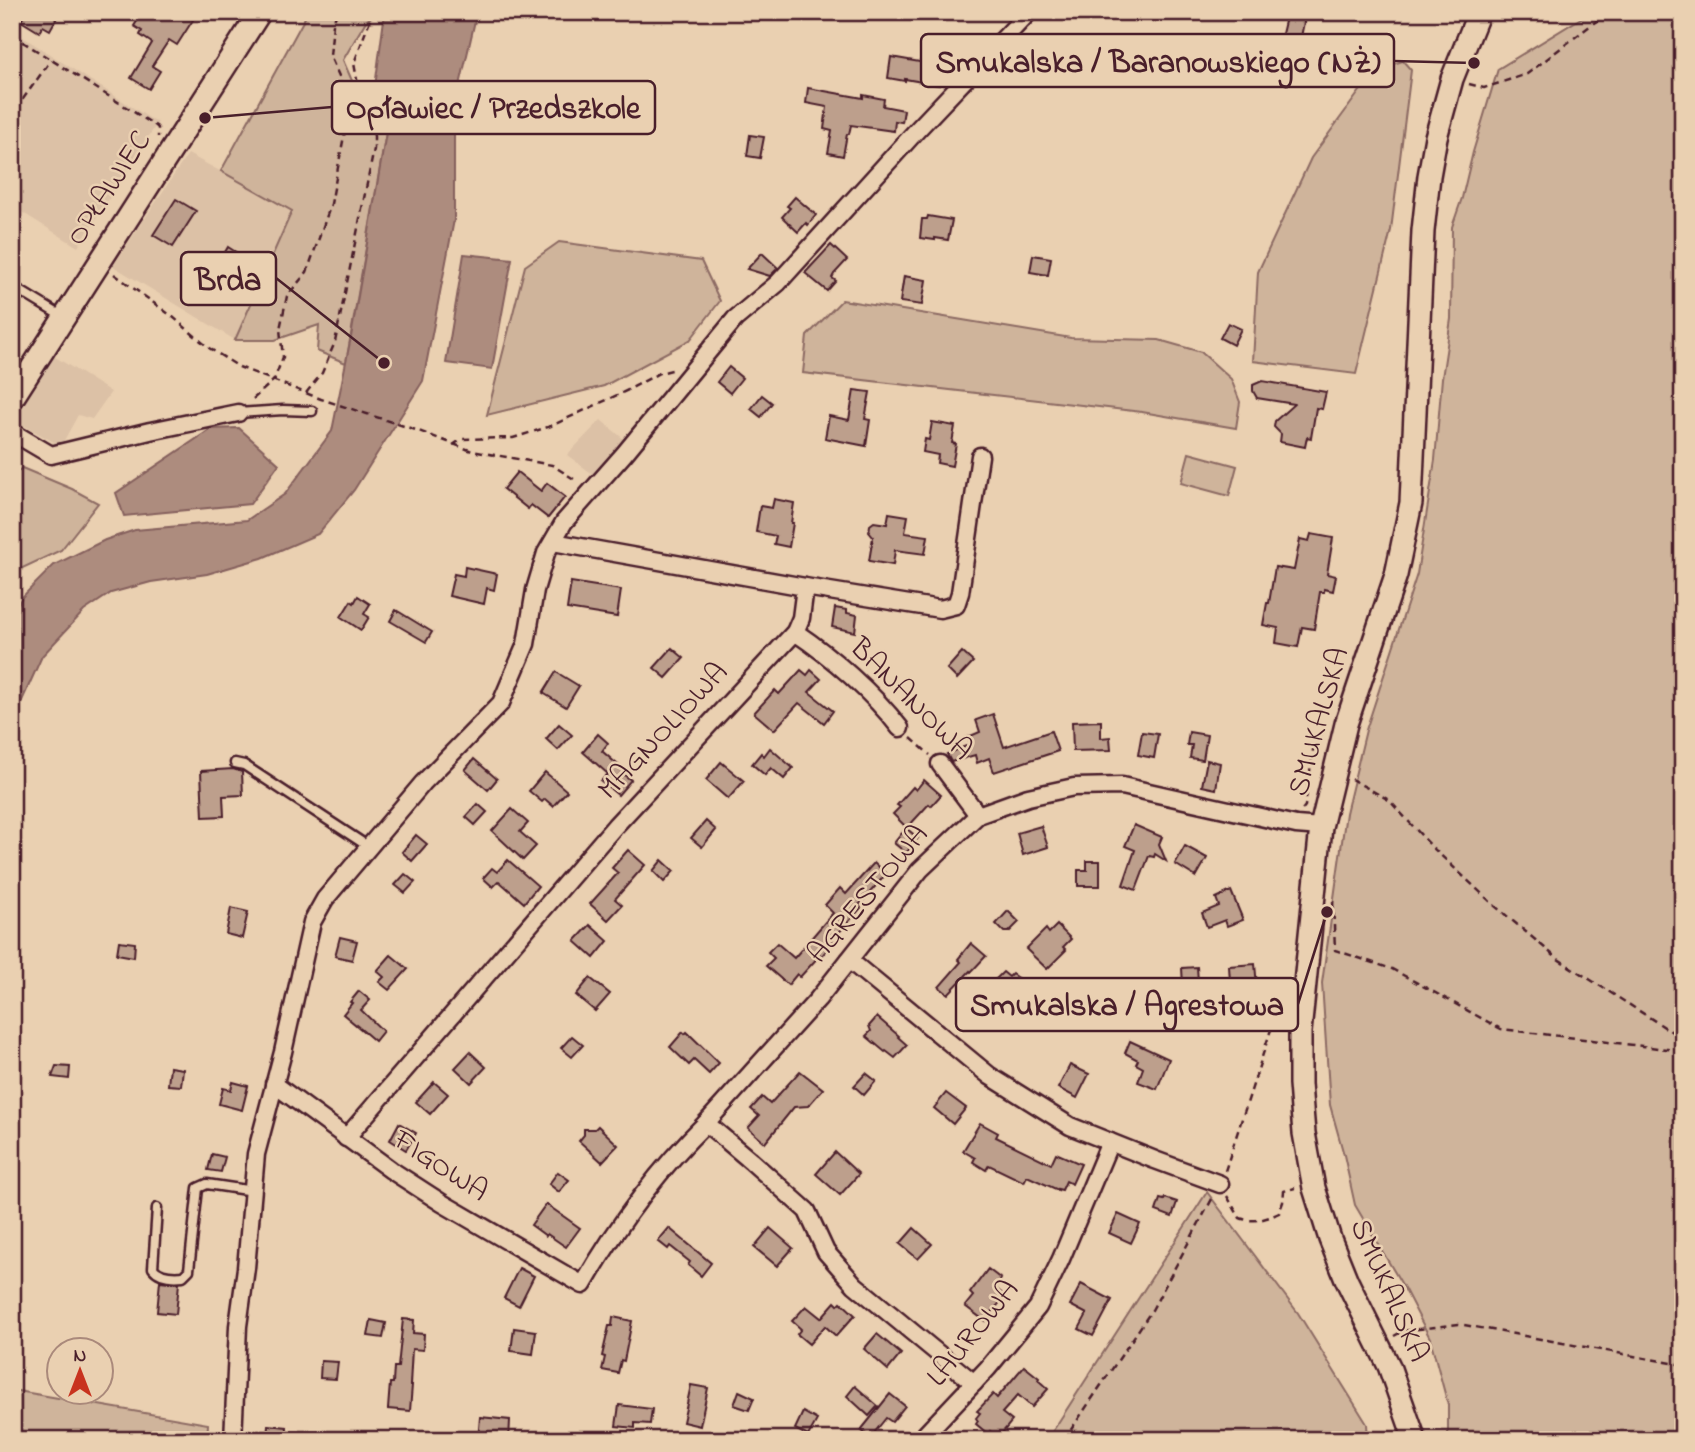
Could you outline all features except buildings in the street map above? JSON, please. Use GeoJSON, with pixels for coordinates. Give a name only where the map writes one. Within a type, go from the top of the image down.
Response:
{"type":"FeatureCollection","features":[{"type":"Feature","properties":{"kind":"street","name":"OPŁAWIEC"},"geometry":{"type":"LineString","coordinates":[[12,399],[260,12]]}},
{"type":"Feature","properties":{"kind":"street"},"geometry":{"type":"LineString","coordinates":[[233,1440],[238,1326],[256,1154],[312,922],[325,899],[423,783],[500,703],[526,644],[535,590],[546,553],[564,522],[735,319],[778,283],[1029,12]]}},
{"type":"Feature","properties":{"kind":"street","name":"SMUKALSKA"},"geometry":{"type":"LineString","coordinates":[[1415,1440],[1399,1389],[1379,1343],[1347,1282],[1314,1188],[1304,1133],[1300,1032],[1321,827],[1346,724],[1396,575],[1411,503],[1423,231],[1429,176],[1436,137],[1452,79],[1479,12]]}},
{"type":"Feature","properties":{"kind":"street"},"geometry":{"type":"LineString","coordinates":[[12,432],[51,455],[237,413]]}},
{"type":"Feature","properties":{"kind":"street"},"geometry":{"type":"LineString","coordinates":[[553,542],[940,609],[956,606],[980,456]]}},
{"type":"Feature","properties":{"kind":"street"},"geometry":{"type":"LineString","coordinates":[[796,632],[801,618],[805,587]]}},
{"type":"Feature","properties":{"kind":"street","name":"BANANOWA"},"geometry":{"type":"LineString","coordinates":[[796,632],[818,647],[865,690],[900,728]]}},
{"type":"Feature","properties":{"kind":"street","name":"MAGNOLIOWA"},"geometry":{"type":"LineString","coordinates":[[346,1138],[615,826],[796,632]]}},
{"type":"Feature","properties":{"kind":"street","name":"BANANOWA"},"geometry":{"type":"LineString","coordinates":[[940,764],[978,815]]}},
{"type":"Feature","properties":{"kind":"street","name":"AGRESTOWA"},"geometry":{"type":"LineString","coordinates":[[583,1286],[638,1200],[687,1142],[818,999],[920,870],[978,815],[1028,797],[1074,787],[1122,786],[1296,825],[1321,827]]}},
{"type":"Feature","properties":{"kind":"street"},"geometry":{"type":"LineString","coordinates":[[849,960],[990,1076],[1070,1126],[1220,1184]]}},
{"type":"Feature","properties":{"kind":"street","name":"FIGOWA"},"geometry":{"type":"LineString","coordinates":[[274,1084],[391,1171],[583,1286]]}},
{"type":"Feature","properties":{"kind":"street"},"geometry":{"type":"LineString","coordinates":[[706,1123],[807,1211],[826,1252],[855,1285],[974,1383]]}},
{"type":"Feature","properties":{"kind":"street","name":"LAUROWA"},"geometry":{"type":"LineString","coordinates":[[920,1440],[974,1383],[1038,1307],[1110,1142]]}},
{"type":"Feature","properties":{"kind":"lane"},"geometry":{"type":"LineString","coordinates":[[12,286],[64,318]]}},
{"type":"Feature","properties":{"kind":"lane"},"geometry":{"type":"LineString","coordinates":[[237,413],[312,411]]}},
{"type":"Feature","properties":{"kind":"lane"},"geometry":{"type":"LineString","coordinates":[[235,763],[244,765],[369,847]]}},
{"type":"Feature","properties":{"kind":"lane"},"geometry":{"type":"LineString","coordinates":[[157,1208],[153,1268],[164,1275],[183,1276],[189,1270],[198,1188],[207,1184],[253,1191]]}},
{"type":"Feature","properties":{"kind":"path"},"geometry":{"type":"LineString","coordinates":[[237,413],[274,380],[283,357],[280,329],[287,296],[307,272],[331,204],[348,115],[339,76],[330,56],[337,12]]}},
{"type":"Feature","properties":{"kind":"path"},"geometry":{"type":"LineString","coordinates":[[306,393],[322,373],[335,342],[374,149],[374,136],[354,64],[373,12]]}},
{"type":"Feature","properties":{"kind":"path"},"geometry":{"type":"LineString","coordinates":[[1452,79],[1484,88],[1527,74],[1599,19],[1614,12]]}},
{"type":"Feature","properties":{"kind":"path"},"geometry":{"type":"LineString","coordinates":[[12,35],[156,126],[159,136],[152,146]]}},
{"type":"Feature","properties":{"kind":"path"},"geometry":{"type":"LineString","coordinates":[[12,51],[20,40]]}},
{"type":"Feature","properties":{"kind":"path"},"geometry":{"type":"LineString","coordinates":[[12,93],[23,99],[51,60]]}},
{"type":"Feature","properties":{"kind":"path"},"geometry":{"type":"LineString","coordinates":[[107,269],[173,317],[209,348],[239,367],[321,399],[472,451],[552,465],[592,491]]}},
{"type":"Feature","properties":{"kind":"path"},"geometry":{"type":"LineString","coordinates":[[453,444],[462,439],[513,438],[551,426],[659,373],[684,368],[693,370]]}},
{"type":"Feature","properties":{"kind":"path"},"geometry":{"type":"LineString","coordinates":[[1298,816],[1305,806],[1313,750],[1328,718]]}},
{"type":"Feature","properties":{"kind":"path","name":"BANANOWA"},"geometry":{"type":"LineString","coordinates":[[900,728],[940,764]]}},
{"type":"Feature","properties":{"kind":"path"},"geometry":{"type":"LineString","coordinates":[[1334,770],[1389,800],[1432,847],[1495,906],[1558,959],[1683,1039]]}},
{"type":"Feature","properties":{"kind":"path"},"geometry":{"type":"LineString","coordinates":[[1334,911],[1335,950],[1392,969],[1501,1029],[1683,1051]]}},
{"type":"Feature","properties":{"kind":"path"},"geometry":{"type":"LineString","coordinates":[[1064,1440],[1152,1310],[1220,1184],[1275,1017],[1288,1018]]}},
{"type":"Feature","properties":{"kind":"path"},"geometry":{"type":"LineString","coordinates":[[1220,1184],[1240,1218],[1250,1221],[1279,1213],[1284,1191],[1300,1186]]}},
{"type":"Feature","properties":{"kind":"path"},"geometry":{"type":"LineString","coordinates":[[1379,1343],[1403,1331],[1460,1324],[1683,1364]]}},
{"type":"Feature","properties":{"kind":"shaded area"},"geometry":{"type":"Polygon","coordinates":[[[308,12],[378,12],[366,21],[343,60],[356,90],[387,127],[346,363],[317,351],[319,325],[275,340],[235,340],[292,211],[221,171],[308,12]]]}},
{"type":"Feature","properties":{"kind":"shaded area"},"geometry":{"type":"Polygon","coordinates":[[[385,12],[477,12],[454,111],[454,220],[423,381],[354,490],[318,534],[262,558],[207,574],[151,582],[111,593],[84,611],[42,656],[12,723],[12,614],[22,597],[54,565],[105,540],[135,530],[247,520],[285,494],[332,431],[387,127],[372,109],[385,12]]]}},
{"type":"Feature","properties":{"kind":"shaded area"},"geometry":{"type":"Polygon","coordinates":[[[1591,12],[1683,12],[1683,1440],[1448,1440],[1448,1405],[1430,1338],[1355,1205],[1330,1105],[1322,983],[1346,813],[1366,730],[1417,574],[1435,460],[1442,378],[1451,319],[1452,227],[1498,69],[1591,12]]]}},
{"type":"Feature","properties":{"kind":"shaded area"},"geometry":{"type":"Polygon","coordinates":[[[12,30],[158,122],[78,247],[12,206],[12,30]]]}},
{"type":"Feature","properties":{"kind":"shaded area"},"geometry":{"type":"Polygon","coordinates":[[[1403,61],[1411,70],[1391,230],[1356,374],[1253,361],[1258,272],[1311,158],[1376,69],[1403,61]]]}},
{"type":"Feature","properties":{"kind":"shaded area"},"geometry":{"type":"Polygon","coordinates":[[[188,154],[293,210],[235,340],[113,266],[188,154]]]}},
{"type":"Feature","properties":{"kind":"shaded area"},"geometry":{"type":"Polygon","coordinates":[[[559,242],[701,261],[720,301],[690,340],[604,386],[487,415],[525,266],[559,242]]]}},
{"type":"Feature","properties":{"kind":"shaded area"},"geometry":{"type":"Polygon","coordinates":[[[464,254],[512,259],[492,369],[446,363],[464,254]]]}},
{"type":"Feature","properties":{"kind":"shaded area"},"geometry":{"type":"Polygon","coordinates":[[[842,300],[1071,338],[1159,340],[1201,352],[1231,379],[1240,402],[1236,428],[1142,412],[803,373],[807,336],[842,300]]]}},
{"type":"Feature","properties":{"kind":"shaded area"},"geometry":{"type":"Polygon","coordinates":[[[52,355],[111,392],[92,419],[78,415],[61,446],[12,419],[52,355]]]}},
{"type":"Feature","properties":{"kind":"shaded area"},"geometry":{"type":"Polygon","coordinates":[[[601,420],[626,441],[598,478],[567,455],[601,420]]]}},
{"type":"Feature","properties":{"kind":"shaded area"},"geometry":{"type":"Polygon","coordinates":[[[239,428],[279,464],[250,504],[124,516],[116,493],[211,429],[239,428]]]}},
{"type":"Feature","properties":{"kind":"shaded area"},"geometry":{"type":"Polygon","coordinates":[[[1189,453],[1237,466],[1229,496],[1181,483],[1189,453]]]}},
{"type":"Feature","properties":{"kind":"shaded area"},"geometry":{"type":"Polygon","coordinates":[[[22,468],[98,503],[61,550],[12,573],[12,477],[22,468]]]}},
{"type":"Feature","properties":{"kind":"shaded area"},"geometry":{"type":"Polygon","coordinates":[[[1207,1192],[1298,1313],[1367,1424],[1368,1440],[1047,1440],[1207,1192]]]}},
{"type":"Feature","properties":{"kind":"shaded area"},"geometry":{"type":"Polygon","coordinates":[[[12,1390],[46,1396],[46,1406],[104,1406],[208,1424],[207,1440],[12,1440],[12,1390]]]}},
{"type":"Feature","properties":{"kind":"place","name":"Smukalska / Baranowskiego (NŻ)"},"geometry":{"type":"Point","coordinates":[1474,63]}},
{"type":"Feature","properties":{"kind":"place","name":"Opławiec / Przedszkole"},"geometry":{"type":"Point","coordinates":[205,118]}},
{"type":"Feature","properties":{"kind":"place","name":"Brda"},"geometry":{"type":"Point","coordinates":[384,363]}},
{"type":"Feature","properties":{"kind":"place","name":"Smukalska / Agrestowa"},"geometry":{"type":"Point","coordinates":[1327,912]}}]}
